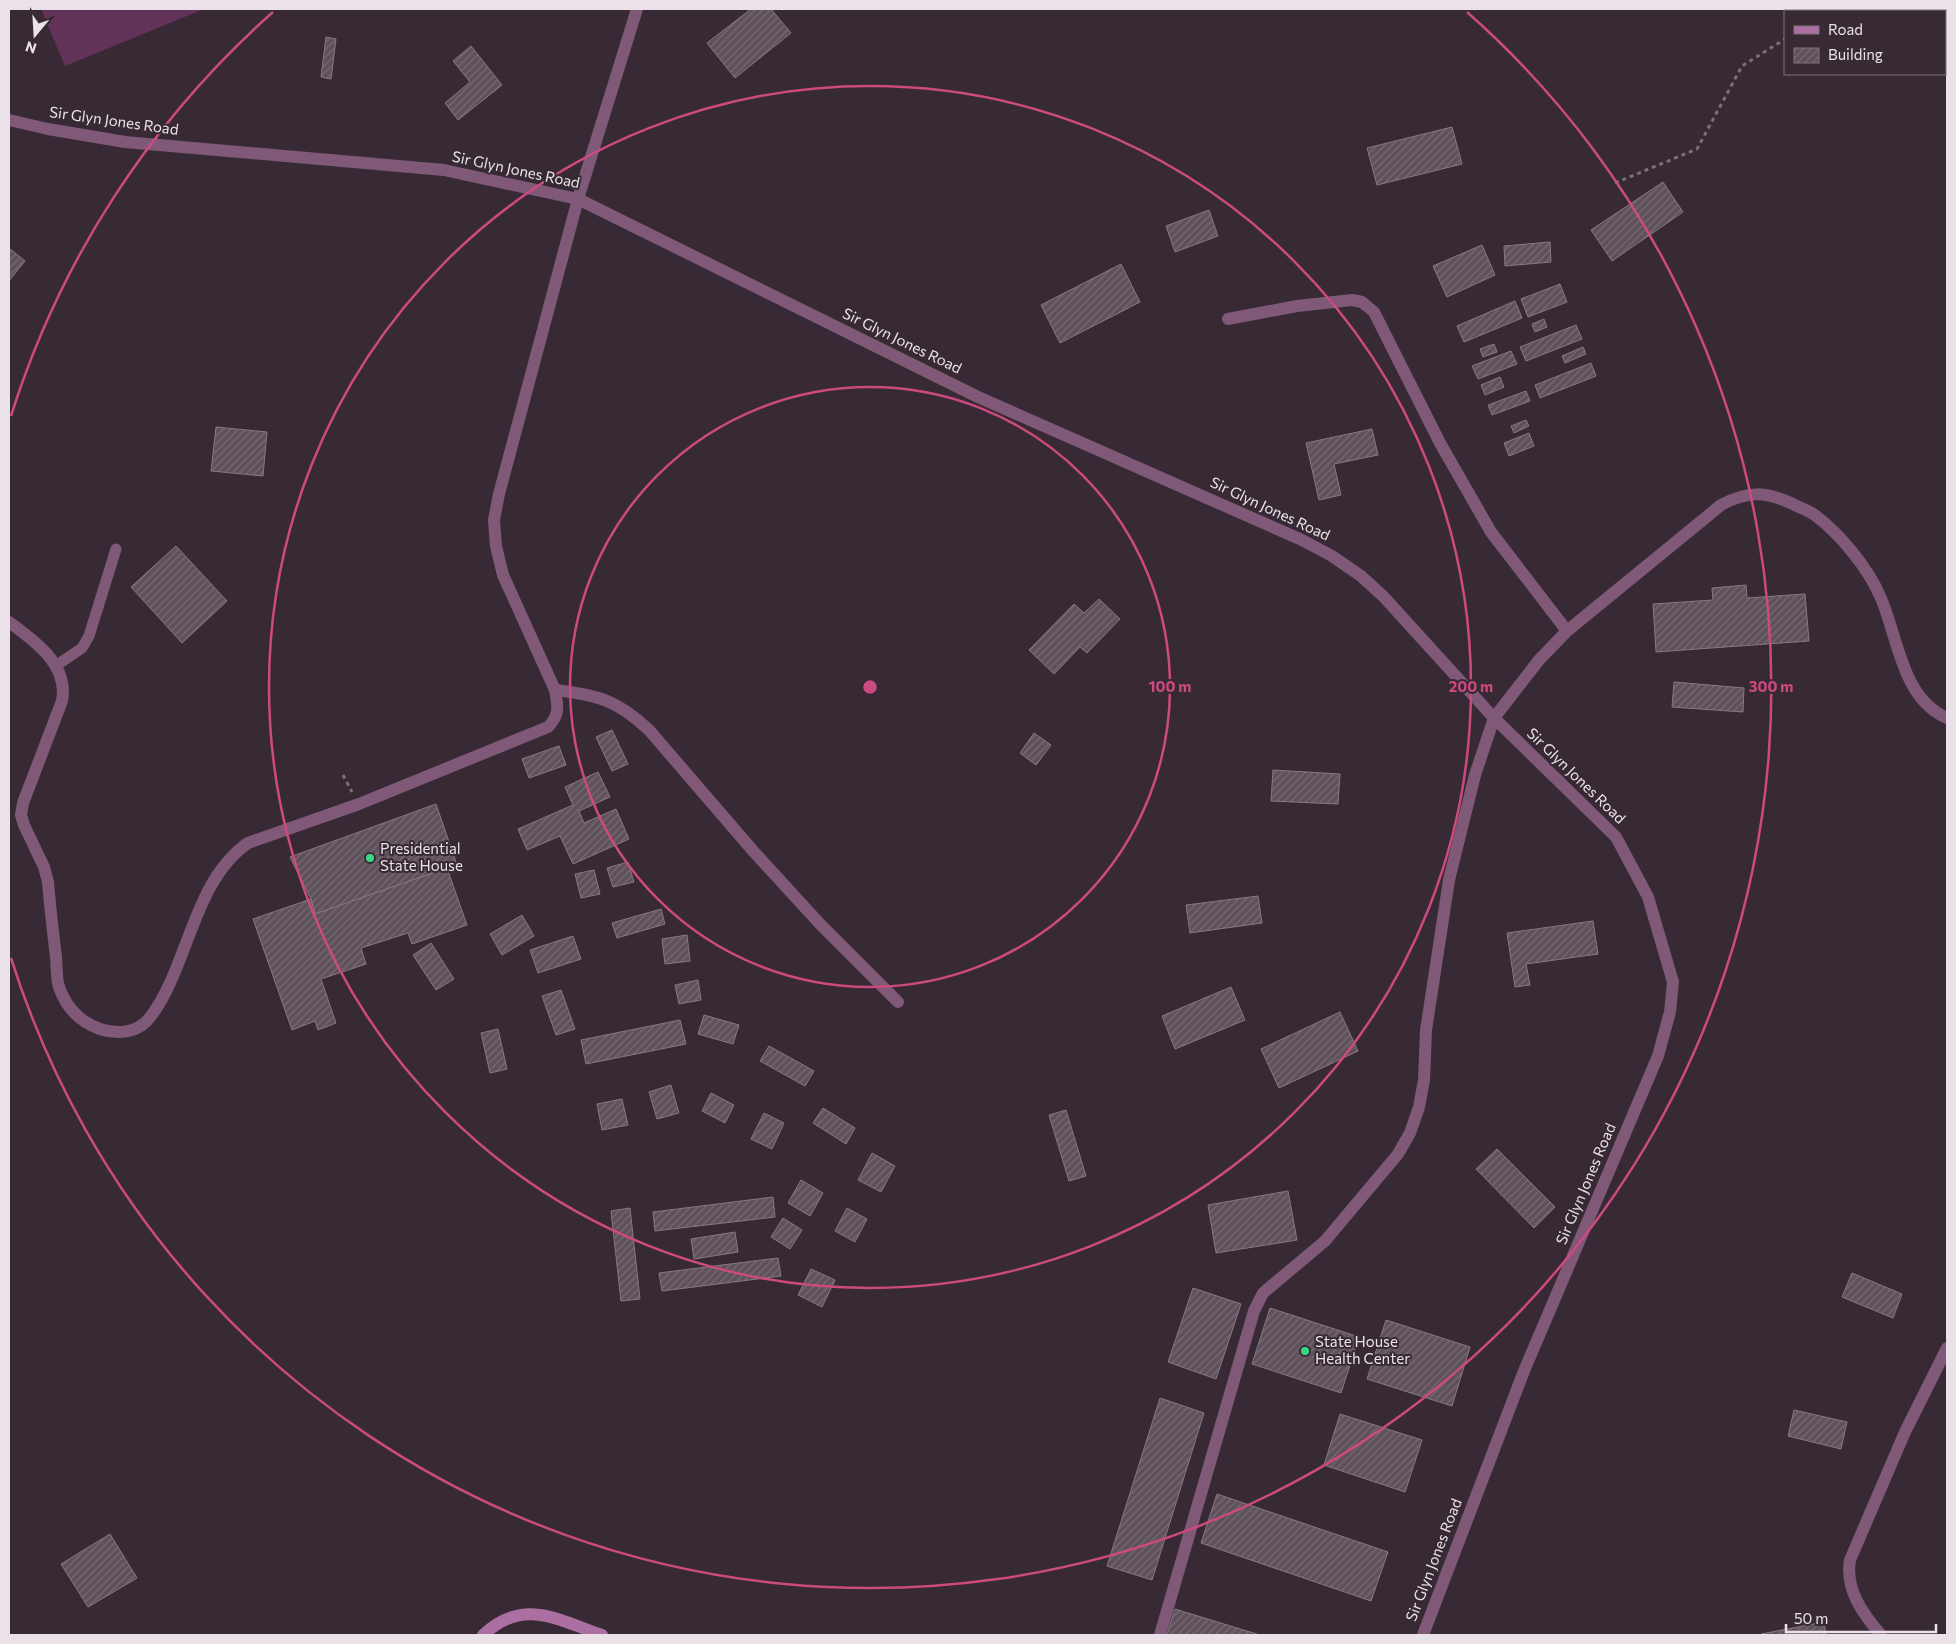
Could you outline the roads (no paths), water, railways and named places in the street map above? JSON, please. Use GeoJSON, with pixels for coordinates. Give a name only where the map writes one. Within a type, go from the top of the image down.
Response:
{"type":"FeatureCollection","features":[{"type":"Feature","properties":{"kind":"street"},"geometry":{"type":"LineString","coordinates":[[9,622],[29,636],[57,666],[65,689],[62,702],[23,803],[21,815],[44,867],[48,882],[59,986],[69,1008],[87,1025],[107,1032],[124,1033],[139,1027],[150,1017],[166,989],[207,893],[236,851],[248,843],[359,804],[548,727],[556,719],[558,708],[555,690],[504,575],[496,546],[494,520],[499,494],[578,199],[637,9]]}},
{"type":"Feature","properties":{"kind":"street","name":"Sir Glyn Jones Road"},"geometry":{"type":"LineString","coordinates":[[9,120],[48,129],[126,142],[444,170],[578,199],[978,397],[1302,540],[1332,556],[1361,576],[1383,596],[1494,718],[1616,837],[1648,898],[1673,982],[1670,1012],[1658,1056],[1524,1371],[1423,1635]]}},
{"type":"Feature","properties":{"kind":"street"},"geometry":{"type":"LineString","coordinates":[[1228,319],[1297,306],[1352,300],[1362,302],[1368,306],[1374,312],[1440,443],[1491,532],[1567,631]]}},
{"type":"Feature","properties":{"kind":"street"},"geometry":{"type":"LineString","coordinates":[[1160,1635],[1251,1320],[1259,1300],[1270,1287],[1325,1241],[1398,1154],[1410,1133],[1419,1107],[1424,1080],[1426,1030],[1449,880],[1475,775],[1494,718],[1533,667],[1567,631],[1721,506],[1735,498],[1751,493],[1770,496],[1788,502],[1816,515],[1843,541],[1879,595],[1910,679],[1918,695],[1941,716],[1947,718]]}},
{"type":"Feature","properties":{"kind":"street"},"geometry":{"type":"LineString","coordinates":[[555,690],[587,693],[614,702],[631,713],[649,730],[754,852],[820,924],[898,1002]]}},
{"type":"Feature","properties":{"kind":"street"},"geometry":{"type":"LineString","coordinates":[[1881,1635],[1857,1604],[1850,1583],[1848,1569],[1850,1560],[1905,1432],[1947,1348]]}},
{"type":"Feature","properties":{"kind":"street"},"geometry":{"type":"LineString","coordinates":[[483,1635],[505,1619],[529,1614],[545,1615],[602,1635]]}},
{"type":"Feature","properties":{"kind":"lane"},"geometry":{"type":"LineString","coordinates":[[57,666],[82,648],[89,636],[116,549]]}},
{"type":"Feature","properties":{"kind":"place","name":"Presidential State House"},"geometry":{"type":"Point","coordinates":[370,858]}},
{"type":"Feature","properties":{"kind":"place","name":"State House Health Center"},"geometry":{"type":"Point","coordinates":[1305,1351]}}]}
